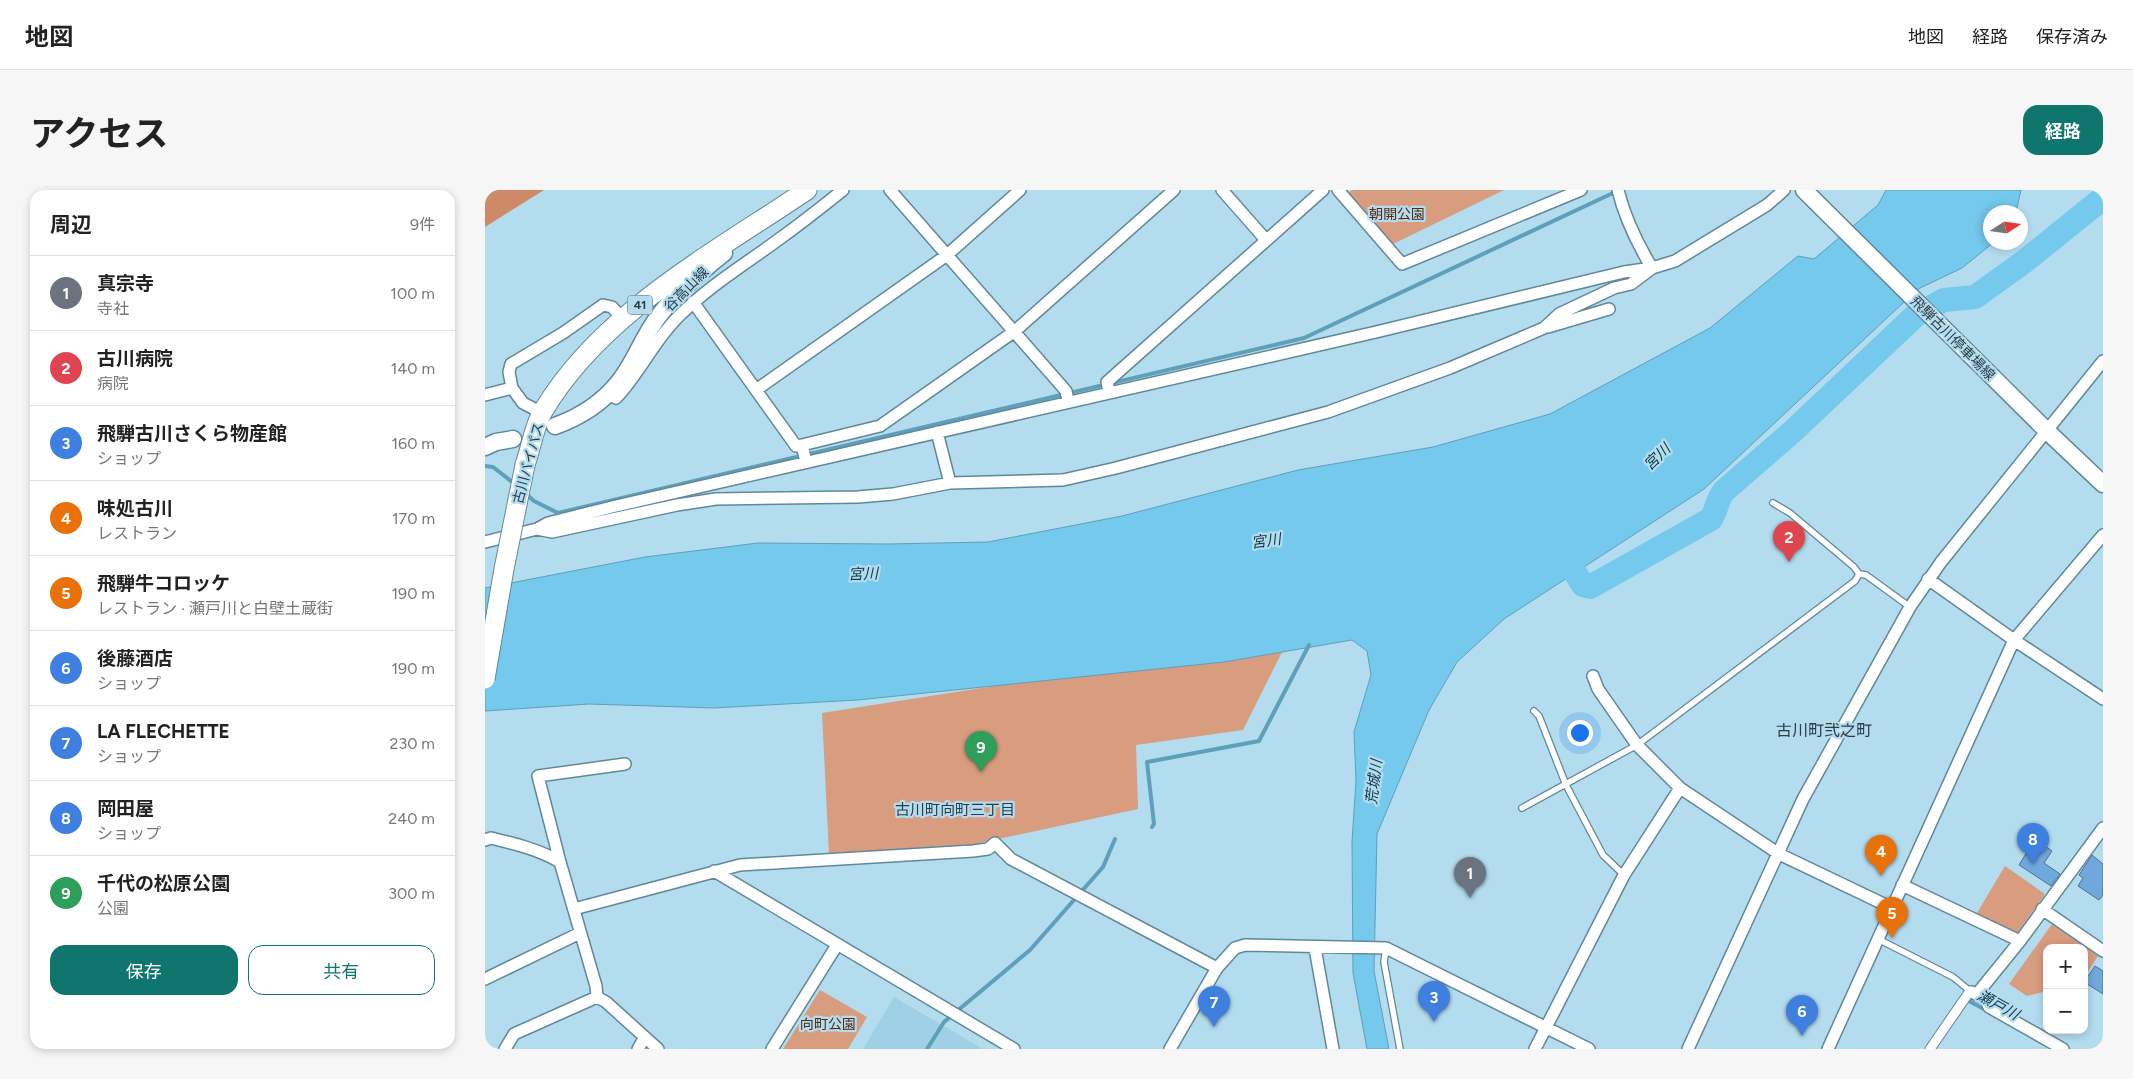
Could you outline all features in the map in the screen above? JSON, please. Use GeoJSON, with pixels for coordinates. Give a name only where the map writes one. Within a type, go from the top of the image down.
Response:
{"type":"FeatureCollection","features":[{"type":"Feature","properties":{"kind":"highway","name":"古川バイパス"},"geometry":{"type":"LineString","coordinates":[[485,679],[504,569],[525,465],[575,364],[622,318],[694,265],[807,190]]}},
{"type":"Feature","properties":{"kind":"main road","name":"飛騨古川停車場線"},"geometry":{"type":"LineString","coordinates":[[1803,190],[2103,484]]}},
{"type":"Feature","properties":{"kind":"main road","name":"谷高山線"},"geometry":{"type":"LineString","coordinates":[[549,419],[578,417],[608,393],[618,382],[658,317],[683,289],[697,275],[789,202]]}},
{"type":"Feature","properties":{"kind":"main road"},"geometry":{"type":"LineString","coordinates":[[485,447],[496,442],[513,440]]}},
{"type":"Feature","properties":{"kind":"street"},"geometry":{"type":"LineString","coordinates":[[608,393],[616,398],[632,382],[665,331],[693,302],[727,275],[782,238],[843,190]]}},
{"type":"Feature","properties":{"kind":"street"},"geometry":{"type":"LineString","coordinates":[[890,190],[1015,331],[1067,397]]}},
{"type":"Feature","properties":{"kind":"street"},"geometry":{"type":"LineString","coordinates":[[756,390],[947,255],[1020,190]]}},
{"type":"Feature","properties":{"kind":"street"},"geometry":{"type":"LineString","coordinates":[[485,542],[537,529],[548,523],[804,454],[880,426],[1015,331],[1174,190]]}},
{"type":"Feature","properties":{"kind":"street"},"geometry":{"type":"LineString","coordinates":[[1222,190],[1266,240]]}},
{"type":"Feature","properties":{"kind":"street"},"geometry":{"type":"LineString","coordinates":[[1108,388],[1266,240],[1323,190]]}},
{"type":"Feature","properties":{"kind":"street"},"geometry":{"type":"LineString","coordinates":[[1338,190],[1402,264],[1581,190]]}},
{"type":"Feature","properties":{"kind":"street"},"geometry":{"type":"LineString","coordinates":[[804,454],[937,432],[1067,397],[1376,332],[1624,272],[1652,268],[1675,261],[1767,205],[1784,190]]}},
{"type":"Feature","properties":{"kind":"street"},"geometry":{"type":"LineString","coordinates":[[1619,191],[1623,210],[1634,237],[1652,268]]}},
{"type":"Feature","properties":{"kind":"street"},"geometry":{"type":"LineString","coordinates":[[1543,328],[1559,314],[1614,288],[1631,284],[1652,268]]}},
{"type":"Feature","properties":{"kind":"street"},"geometry":{"type":"LineString","coordinates":[[693,302],[796,446],[804,454]]}},
{"type":"Feature","properties":{"kind":"street"},"geometry":{"type":"LineString","coordinates":[[549,419],[523,403],[512,388],[509,372],[511,364],[519,357],[563,333],[603,305],[612,307],[622,318]]}},
{"type":"Feature","properties":{"kind":"street"},"geometry":{"type":"LineString","coordinates":[[537,529],[553,532],[677,505],[716,499],[858,497],[893,494],[950,483],[1063,480],[1283,425],[1402,387],[1543,328],[1609,309]]}},
{"type":"Feature","properties":{"kind":"street"},"geometry":{"type":"LineString","coordinates":[[1688,1049],[1803,799],[1910,607],[1928,579],[2103,361]]}},
{"type":"Feature","properties":{"kind":"street"},"geometry":{"type":"LineString","coordinates":[[485,395],[512,388]]}},
{"type":"Feature","properties":{"kind":"street"},"geometry":{"type":"LineString","coordinates":[[937,432],[950,483]]}},
{"type":"Feature","properties":{"kind":"street"},"geometry":{"type":"LineString","coordinates":[[1828,1049],[2014,640],[2103,535]]}},
{"type":"Feature","properties":{"kind":"street"},"geometry":{"type":"LineString","coordinates":[[1928,579],[2014,640],[2103,698]]}},
{"type":"Feature","properties":{"kind":"street"},"geometry":{"type":"LineString","coordinates":[[1593,676],[1597,689],[1637,744],[1681,788],[1779,854],[1892,908]]}},
{"type":"Feature","properties":{"kind":"street"},"geometry":{"type":"LineString","coordinates":[[597,997],[596,986],[560,862],[538,776],[625,764]]}},
{"type":"Feature","properties":{"kind":"street"},"geometry":{"type":"LineString","coordinates":[[1535,1049],[1623,875],[1681,788]]}},
{"type":"Feature","properties":{"kind":"street"},"geometry":{"type":"LineString","coordinates":[[1930,1049],[1962,1003],[2020,941],[2103,828]]}},
{"type":"Feature","properties":{"kind":"street"},"geometry":{"type":"LineString","coordinates":[[485,840],[491,838],[532,848],[544,852],[560,862]]}},
{"type":"Feature","properties":{"kind":"street"},"geometry":{"type":"LineString","coordinates":[[574,909],[741,865],[973,851],[988,849],[995,843],[1011,859],[1217,968]]}},
{"type":"Feature","properties":{"kind":"street"},"geometry":{"type":"LineString","coordinates":[[714,871],[1014,1049]]}},
{"type":"Feature","properties":{"kind":"street"},"geometry":{"type":"LineString","coordinates":[[1902,885],[2020,941]]}},
{"type":"Feature","properties":{"kind":"street"},"geometry":{"type":"LineString","coordinates":[[2042,909],[2103,951]]}},
{"type":"Feature","properties":{"kind":"street"},"geometry":{"type":"LineString","coordinates":[[485,979],[580,933]]}},
{"type":"Feature","properties":{"kind":"street"},"geometry":{"type":"LineString","coordinates":[[772,1049],[837,945]]}},
{"type":"Feature","properties":{"kind":"street"},"geometry":{"type":"LineString","coordinates":[[1170,1049],[1217,968],[1235,948],[1245,945],[1387,948],[1589,1049]]}},
{"type":"Feature","properties":{"kind":"street"},"geometry":{"type":"LineString","coordinates":[[1318,948],[1333,1049]]}},
{"type":"Feature","properties":{"kind":"street"},"geometry":{"type":"LineString","coordinates":[[1972,993],[1987,1000],[1989,1007],[2063,1049]]}},
{"type":"Feature","properties":{"kind":"street"},"geometry":{"type":"LineString","coordinates":[[597,997],[606,1002],[658,1049]]}},
{"type":"Feature","properties":{"kind":"street"},"geometry":{"type":"LineString","coordinates":[[505,1049],[514,1034],[597,997]]}},
{"type":"Feature","properties":{"kind":"street"},"geometry":{"type":"LineString","coordinates":[[638,1049],[645,1037]]}},
{"type":"Feature","properties":{"kind":"lane"},"geometry":{"type":"LineString","coordinates":[[1773,503],[1791,513],[1859,574],[1866,575],[1910,607]]}},
{"type":"Feature","properties":{"kind":"lane"},"geometry":{"type":"LineString","coordinates":[[1523,808],[1637,744],[1848,587],[1859,574]]}},
{"type":"Feature","properties":{"kind":"lane"},"geometry":{"type":"LineString","coordinates":[[1534,711],[1539,716],[1566,785],[1603,855],[1623,875]]}},
{"type":"Feature","properties":{"kind":"lane"},"geometry":{"type":"LineString","coordinates":[[1878,939],[1953,977],[1972,993]]}},
{"type":"Feature","properties":{"kind":"lane"},"geometry":{"type":"LineString","coordinates":[[1387,948],[1385,962],[1400,1049]]}},
{"type":"Feature","properties":{"kind":"shaded area"},"geometry":{"type":"Polygon","coordinates":[[[485,190],[544,190],[485,227],[485,190]]]}},
{"type":"Feature","properties":{"kind":"shaded area"},"geometry":{"type":"Polygon","coordinates":[[[894,997],[983,1049],[863,1049],[894,997]]]}},
{"type":"Feature","properties":{"kind":"green space","name":"朝開公園"},"geometry":{"type":"Polygon","coordinates":[[[1352,190],[1504,190],[1391,245],[1347,194],[1352,190]]]}},
{"type":"Feature","properties":{"kind":"green space"},"geometry":{"type":"Polygon","coordinates":[[[1288,640],[1243,730],[1136,745],[1138,809],[952,849],[829,854],[822,713],[1288,640]]]}},
{"type":"Feature","properties":{"kind":"green space"},"geometry":{"type":"Polygon","coordinates":[[[2005,866],[2045,894],[2017,933],[1977,913],[2005,866]]]}},
{"type":"Feature","properties":{"kind":"green space"},"geometry":{"type":"Polygon","coordinates":[[[2052,924],[2081,944],[2043,944],[2043,992],[2027,996],[2009,984],[2052,924]]]}},
{"type":"Feature","properties":{"kind":"green space"},"geometry":{"type":"Polygon","coordinates":[[[2088,949],[2098,956],[2088,972],[2088,949]]]}},
{"type":"Feature","properties":{"kind":"green space","name":"向町公園"},"geometry":{"type":"Polygon","coordinates":[[[820,990],[867,1017],[848,1049],[783,1049],[820,990]]]}},
{"type":"Feature","properties":{"kind":"water"},"geometry":{"type":"Polygon","coordinates":[[[1886,190],[2021,190],[2018,205],[1983,205],[1984,250],[1962,268],[1918,289],[1704,489],[1504,619],[1457,662],[1429,710],[1377,834],[1374,971],[1389,1049],[1367,1049],[1353,973],[1352,842],[1356,781],[1354,732],[1371,675],[1367,651],[1352,640],[1224,662],[858,700],[714,708],[589,704],[485,711],[485,588],[645,557],[758,543],[888,544],[988,542],[1122,516],[1298,470],[1433,447],[1550,414],[1710,328],[1798,256],[1814,259],[1878,205],[1886,190]]]}},
{"type":"Feature","properties":{"kind":"building"},"geometry":{"type":"Polygon","coordinates":[[[2035,839],[2052,851],[2044,863],[2060,874],[2051,886],[2019,865],[2035,839]]]}},
{"type":"Feature","properties":{"kind":"building"},"geometry":{"type":"Polygon","coordinates":[[[2092,855],[2103,864],[2103,895],[2099,900],[2078,886],[2083,878],[2079,875],[2092,855]]]}},
{"type":"Feature","properties":{"kind":"building"},"geometry":{"type":"Polygon","coordinates":[[[2095,966],[2103,971],[2103,994],[2088,985],[2088,976],[2095,966]]]}},
{"type":"Feature","properties":{"kind":"waterway"},"geometry":{"type":"LineString","coordinates":[[525,493],[534,501],[558,513],[1304,338],[1613,193]]}},
{"type":"Feature","properties":{"kind":"waterway"},"geometry":{"type":"LineString","coordinates":[[1557,545],[1583,585],[1590,587],[1711,519],[1724,491],[1792,432],[1916,315],[1944,300],[1975,297],[2025,261],[2103,198]]}},
{"type":"Feature","properties":{"kind":"waterway"},"geometry":{"type":"LineString","coordinates":[[485,466],[493,467],[516,485]]}},
{"type":"Feature","properties":{"kind":"waterway"},"geometry":{"type":"LineString","coordinates":[[1152,827],[1154,824],[1147,762],[1259,741],[1309,645]]}},
{"type":"Feature","properties":{"kind":"waterway"},"geometry":{"type":"LineString","coordinates":[[927,1049],[944,1022],[1030,950],[1103,867],[1115,839]]}},
{"type":"Feature","properties":{"kind":"waterway","name":"瀬戸川"},"geometry":{"type":"LineString","coordinates":[[1965,999],[1988,1011]]}},
{"type":"Feature","properties":{"kind":"place","name":"古川病院"},"geometry":{"type":"Point","coordinates":[1789,562]}},
{"type":"Feature","properties":{"kind":"place","name":"千代の松原公園"},"geometry":{"type":"Point","coordinates":[981,772]}},
{"type":"Feature","properties":{"kind":"place","name":"岡田屋"},"geometry":{"type":"Point","coordinates":[2033,864]}},
{"type":"Feature","properties":{"kind":"place","name":"味処古川"},"geometry":{"type":"Point","coordinates":[1881,876]}},
{"type":"Feature","properties":{"kind":"place","name":"真宗寺"},"geometry":{"type":"Point","coordinates":[1470,898]}},
{"type":"Feature","properties":{"kind":"place","name":"飛騨牛コロッケ"},"geometry":{"type":"Point","coordinates":[1892,938]}},
{"type":"Feature","properties":{"kind":"place","name":"飛騨古川さくら物産館"},"geometry":{"type":"Point","coordinates":[1434,1022]}},
{"type":"Feature","properties":{"kind":"place","name":"LA FLECHETTE"},"geometry":{"type":"Point","coordinates":[1214,1027]}},
{"type":"Feature","properties":{"kind":"place","name":"後藤酒店"},"geometry":{"type":"Point","coordinates":[1802,1036]}},
{"type":"Feature","properties":{"kind":"district","name":"古川町弐之町"},"geometry":{"type":"Point","coordinates":[1824,730]}},
{"type":"Feature","properties":{"kind":"district","name":"古川町向町三丁目"},"geometry":{"type":"Point","coordinates":[955,810]}},
{"type":"Feature","properties":{"kind":"water label","name":"宮川"},"geometry":{"type":"Point","coordinates":[1657,457]}},
{"type":"Feature","properties":{"kind":"water label","name":"宮川"},"geometry":{"type":"Point","coordinates":[1266,541]}},
{"type":"Feature","properties":{"kind":"water label","name":"宮川"},"geometry":{"type":"Point","coordinates":[863,574]}},
{"type":"Feature","properties":{"kind":"water label","name":"荒城川"},"geometry":{"type":"Point","coordinates":[1374,782]}}]}
